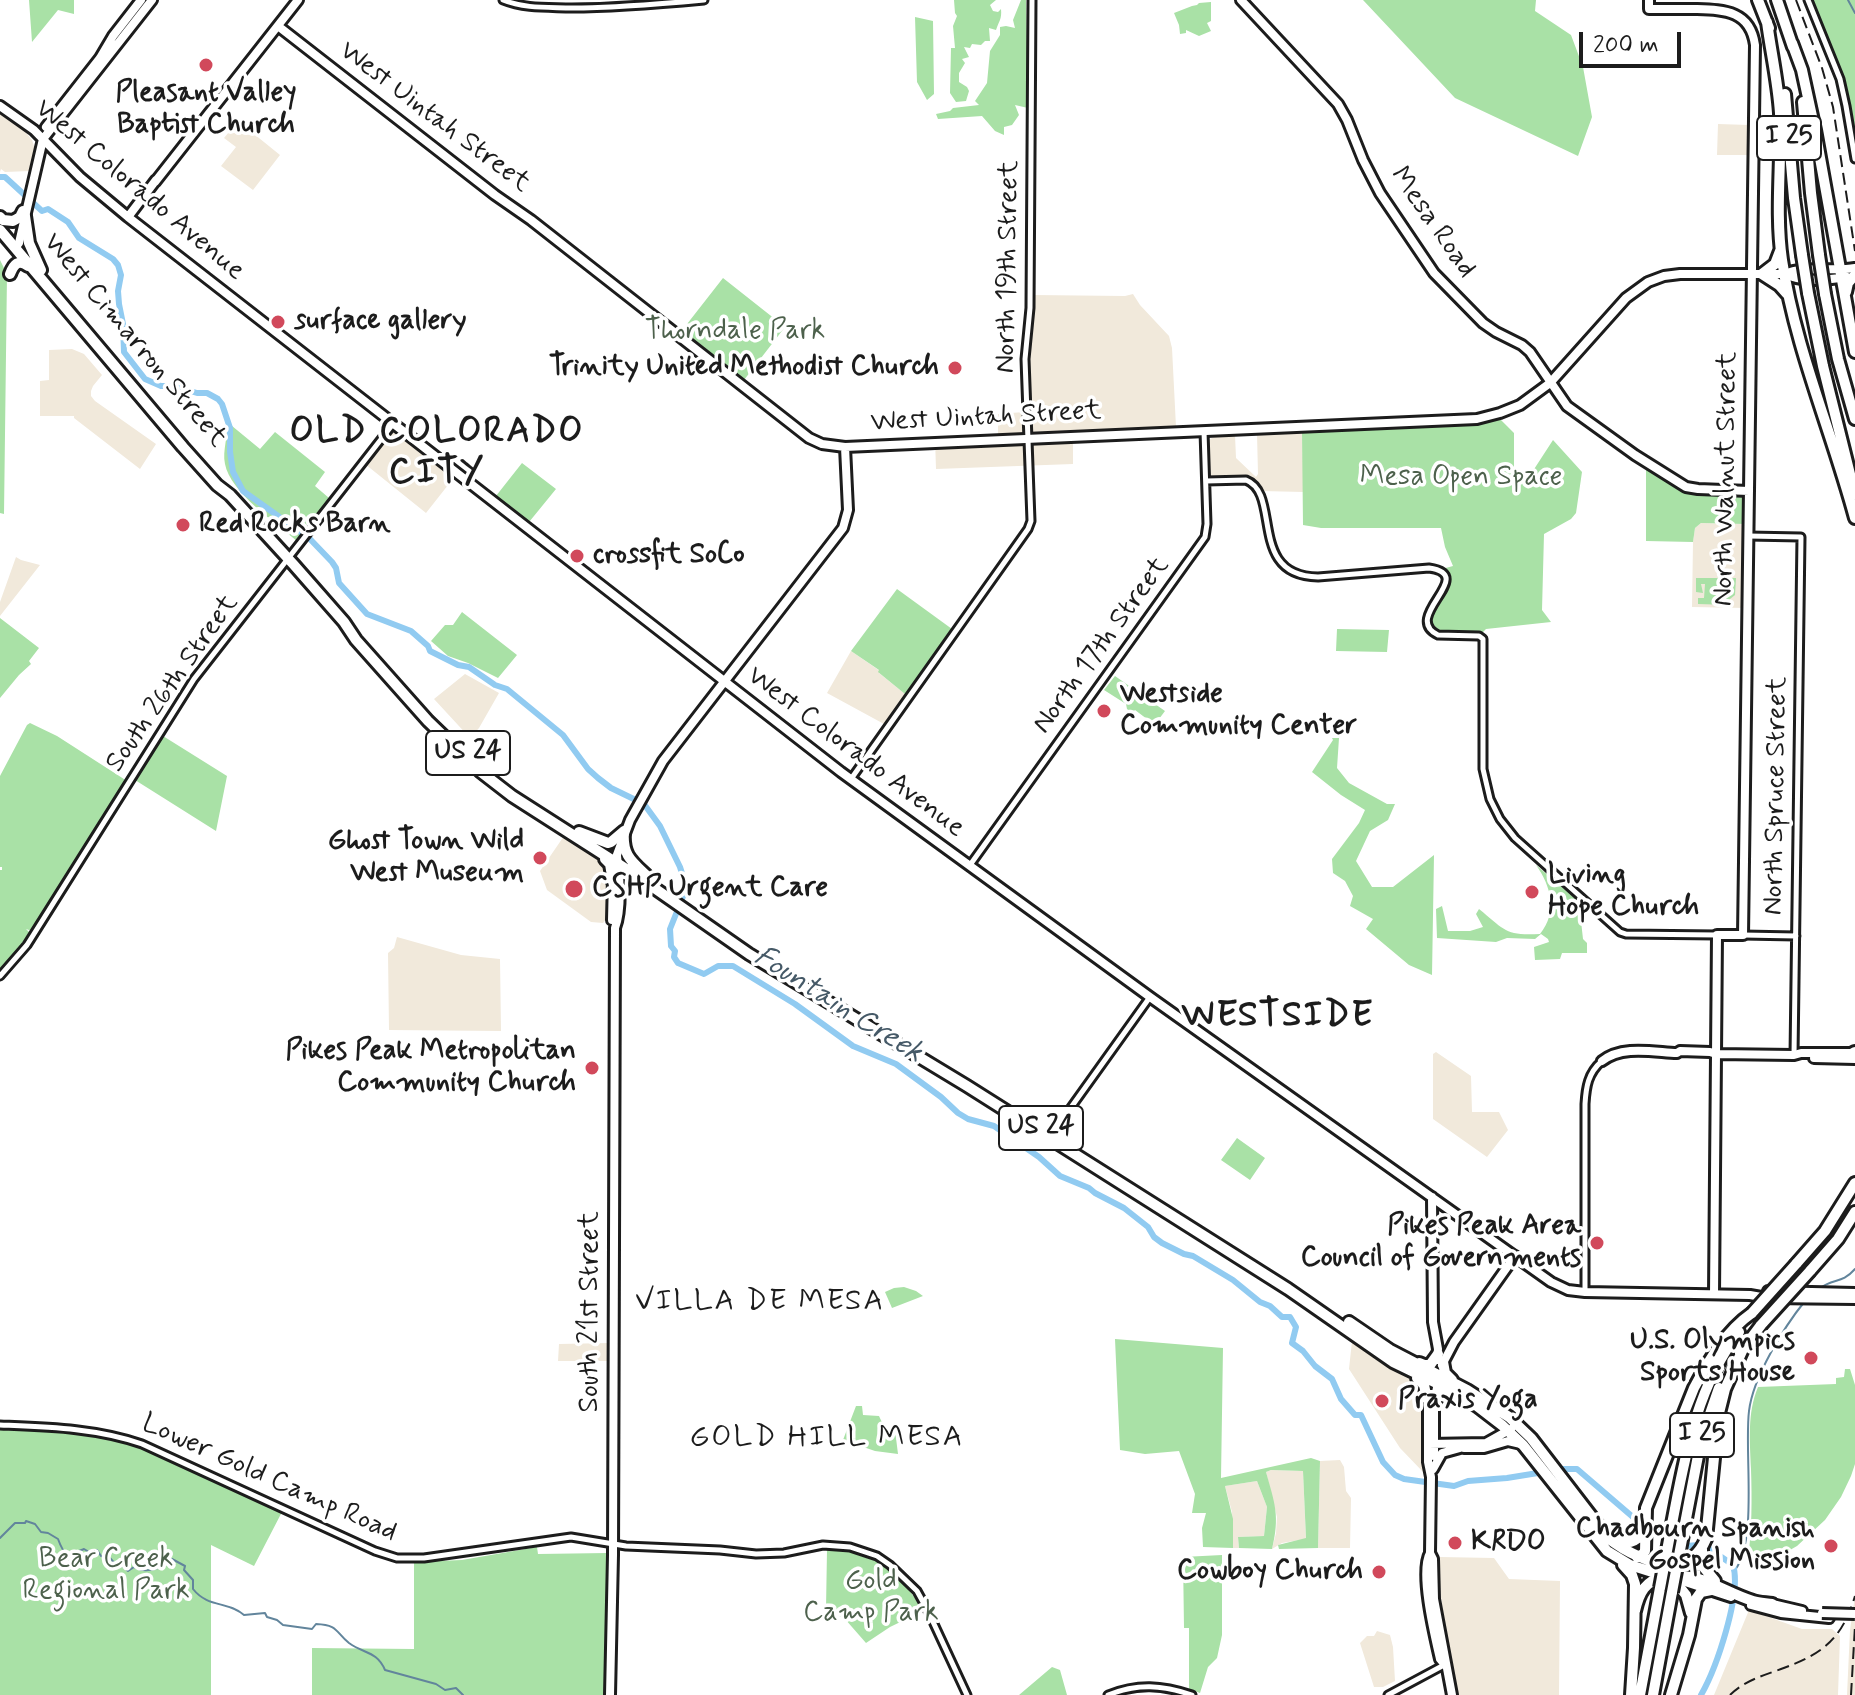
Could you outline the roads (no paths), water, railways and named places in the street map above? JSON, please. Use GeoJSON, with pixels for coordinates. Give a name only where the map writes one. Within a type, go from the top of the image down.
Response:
{"type":"FeatureCollection","features":[{"type":"Feature","properties":{"kind":"highway","name":"I 25"},"geometry":{"type":"LineString","coordinates":[[1758,0],[1783,81],[1794,198],[1808,293],[1855,494]]}},
{"type":"Feature","properties":{"kind":"highway","name":"I 25"},"geometry":{"type":"LineString","coordinates":[[1777,0],[1792,43],[1803,99],[1811,193],[1825,294],[1838,359],[1855,419]]}},
{"type":"Feature","properties":{"kind":"highway"},"geometry":{"type":"LineString","coordinates":[[1767,22],[1779,103],[1781,249],[1789,299],[1855,518]]}},
{"type":"Feature","properties":{"kind":"highway"},"geometry":{"type":"LineString","coordinates":[[1792,43],[1809,100],[1855,352]]}},
{"type":"Feature","properties":{"kind":"highway"},"geometry":{"type":"LineString","coordinates":[[0,218],[13,221],[25,209]]}},
{"type":"Feature","properties":{"kind":"highway"},"geometry":{"type":"LineString","coordinates":[[25,209],[27,239],[37,270]]}},
{"type":"Feature","properties":{"kind":"highway","name":"West Cimarron Street"},"geometry":{"type":"LineString","coordinates":[[0,218],[37,270],[221,480],[230,495],[344,622],[407,698],[467,760],[512,796],[585,843],[1337,1314],[1385,1351],[1396,1364],[1435,1378]]}},
{"type":"Feature","properties":{"kind":"highway","name":"West Cimarron Street"},"geometry":{"type":"LineString","coordinates":[[0,230],[16,243]]}},
{"type":"Feature","properties":{"kind":"highway"},"geometry":{"type":"LineString","coordinates":[[1757,274],[1775,264],[1781,249]]}},
{"type":"Feature","properties":{"kind":"highway"},"geometry":{"type":"LineString","coordinates":[[1838,254],[1844,264],[1855,268]]}},
{"type":"Feature","properties":{"kind":"highway"},"geometry":{"type":"LineString","coordinates":[[10,274],[17,263],[37,270]]}},
{"type":"Feature","properties":{"kind":"highway"},"geometry":{"type":"LineString","coordinates":[[1757,274],[1779,285],[1789,299]]}},
{"type":"Feature","properties":{"kind":"highway"},"geometry":{"type":"LineString","coordinates":[[1845,293],[1855,275]]}},
{"type":"Feature","properties":{"kind":"highway","name":"West Cimarron Street"},"geometry":{"type":"LineString","coordinates":[[344,622],[359,634],[475,759],[617,861]]}},
{"type":"Feature","properties":{"kind":"highway"},"geometry":{"type":"LineString","coordinates":[[579,832],[608,843],[624,831]]}},
{"type":"Feature","properties":{"kind":"highway"},"geometry":{"type":"LineString","coordinates":[[624,831],[627,857],[642,876]]}},
{"type":"Feature","properties":{"kind":"highway"},"geometry":{"type":"LineString","coordinates":[[585,843],[610,864],[616,883],[626,873],[642,876]]}},
{"type":"Feature","properties":{"kind":"highway","name":"West Cimarron Street"},"geometry":{"type":"LineString","coordinates":[[688,908],[773,968],[1385,1351],[1502,1411],[1526,1433],[1600,1545],[1614,1557],[1671,1572]]}},
{"type":"Feature","properties":{"kind":"highway"},"geometry":{"type":"LineString","coordinates":[[1021,1115],[1047,1127],[1061,1121]]}},
{"type":"Feature","properties":{"kind":"highway"},"geometry":{"type":"LineString","coordinates":[[1061,1121],[1061,1136],[1081,1153]]}},
{"type":"Feature","properties":{"kind":"highway"},"geometry":{"type":"LineString","coordinates":[[1832,1220],[1855,1172]]}},
{"type":"Feature","properties":{"kind":"highway","name":"I 25"},"geometry":{"type":"LineString","coordinates":[[1653,1695],[1672,1524],[1685,1457],[1700,1405],[1721,1358],[1752,1313],[1832,1220],[1855,1183]]}},
{"type":"Feature","properties":{"kind":"highway","name":"I 25"},"geometry":{"type":"LineString","coordinates":[[1640,1695],[1684,1529],[1705,1425],[1719,1388],[1761,1325],[1844,1231],[1855,1214]]}},
{"type":"Feature","properties":{"kind":"highway"},"geometry":{"type":"LineString","coordinates":[[1637,1562],[1645,1551],[1645,1512],[1685,1409],[1703,1371],[1730,1331],[1752,1313]]}},
{"type":"Feature","properties":{"kind":"highway"},"geometry":{"type":"LineString","coordinates":[[1635,1611],[1644,1586],[1699,1554],[1706,1535],[1718,1417],[1725,1389],[1743,1349]]}},
{"type":"Feature","properties":{"kind":"highway"},"geometry":{"type":"LineString","coordinates":[[1385,1351],[1427,1366],[1441,1358],[1446,1375],[1462,1392]]}},
{"type":"Feature","properties":{"kind":"highway"},"geometry":{"type":"LineString","coordinates":[[1396,1364],[1422,1381],[1431,1402],[1441,1392],[1462,1392]]}},
{"type":"Feature","properties":{"kind":"highway","name":"West Cimarron Street"},"geometry":{"type":"LineString","coordinates":[[1462,1392],[1541,1459]]}},
{"type":"Feature","properties":{"kind":"highway","name":"West Cimarron Street"},"geometry":{"type":"LineString","coordinates":[[1558,1482],[1608,1538],[1637,1562],[1650,1561],[1671,1572]]}},
{"type":"Feature","properties":{"kind":"highway"},"geometry":{"type":"LineString","coordinates":[[1608,1538],[1631,1543],[1645,1534]]}},
{"type":"Feature","properties":{"kind":"highway"},"geometry":{"type":"LineString","coordinates":[[1645,1534],[1686,1595],[1692,1615]]}},
{"type":"Feature","properties":{"kind":"highway"},"geometry":{"type":"LineString","coordinates":[[1699,1554],[1711,1585]]}},
{"type":"Feature","properties":{"kind":"highway","name":"US 24"},"geometry":{"type":"LineString","coordinates":[[1614,1557],[1634,1579],[1631,1695]]}},
{"type":"Feature","properties":{"kind":"highway"},"geometry":{"type":"LineString","coordinates":[[1671,1572],[1753,1599],[1768,1607]]}},
{"type":"Feature","properties":{"kind":"highway"},"geometry":{"type":"LineString","coordinates":[[1671,1695],[1688,1642],[1698,1595],[1711,1585]]}},
{"type":"Feature","properties":{"kind":"main road"},"geometry":{"type":"LineString","coordinates":[[16,243],[41,137],[141,0]]}},
{"type":"Feature","properties":{"kind":"main road"},"geometry":{"type":"LineString","coordinates":[[29,191],[41,137],[152,0]]}},
{"type":"Feature","properties":{"kind":"main road"},"geometry":{"type":"LineString","coordinates":[[128,217],[298,0]]}},
{"type":"Feature","properties":{"kind":"main road","name":"Mesa Road"},"geometry":{"type":"LineString","coordinates":[[1241,0],[1338,104],[1380,193],[1439,280],[1483,323],[1530,352],[1561,399],[1576,413],[1680,484],[1698,489],[1749,491]]}},
{"type":"Feature","properties":{"kind":"main road","name":"North Walnut Street"},"geometry":{"type":"LineString","coordinates":[[1649,5],[1723,10],[1740,17],[1748,25],[1755,45],[1757,274],[1748,536],[1743,935]]}},
{"type":"Feature","properties":{"kind":"main road","name":"West Uintah Street"},"geometry":{"type":"LineString","coordinates":[[278,26],[809,438],[822,444],[845,447],[1477,419],[1512,409],[1550,383],[1626,298],[1648,282],[1680,274],[1785,274],[1794,278],[1855,275]]}},
{"type":"Feature","properties":{"kind":"main road","name":"West Colorado Avenue"},"geometry":{"type":"LineString","coordinates":[[0,106],[41,137],[80,177],[128,217],[850,779],[1557,1286],[1585,1292],[1855,1296]]}},
{"type":"Feature","properties":{"kind":"main road"},"geometry":{"type":"LineString","coordinates":[[38,159],[44,154],[58,154]]}},
{"type":"Feature","properties":{"kind":"main road","name":"West Uintah Street"},"geometry":{"type":"LineString","coordinates":[[1841,274],[1855,268]]}},
{"type":"Feature","properties":{"kind":"main road","name":"South 21st Street"},"geometry":{"type":"LineString","coordinates":[[610,1695],[617,861],[624,831],[663,761],[843,528],[848,510],[845,447]]}},
{"type":"Feature","properties":{"kind":"main road"},"geometry":{"type":"LineString","coordinates":[[1714,1294],[1717,935],[1743,935]]}},
{"type":"Feature","properties":{"kind":"main road"},"geometry":{"type":"LineString","coordinates":[[1602,1061],[1622,1052],[1711,1057],[1716,1054],[1794,1055],[1801,1058],[1854,1056]]}},
{"type":"Feature","properties":{"kind":"main road"},"geometry":{"type":"LineString","coordinates":[[1432,1197],[1433,1322],[1441,1358]]}},
{"type":"Feature","properties":{"kind":"main road"},"geometry":{"type":"LineString","coordinates":[[1432,1473],[1428,1467],[1432,1445],[1431,1402],[1441,1358],[1515,1256]]}},
{"type":"Feature","properties":{"kind":"main road"},"geometry":{"type":"LineString","coordinates":[[1432,1445],[1486,1443],[1508,1430],[1517,1429],[1526,1433]]}},
{"type":"Feature","properties":{"kind":"main road"},"geometry":{"type":"LineString","coordinates":[[1432,1445],[1484,1448],[1508,1441],[1523,1445]]}},
{"type":"Feature","properties":{"kind":"main road"},"geometry":{"type":"LineString","coordinates":[[1452,1695],[1430,1553],[1431,1488],[1432,1473],[1442,1453],[1460,1448]]}},
{"type":"Feature","properties":{"kind":"main road"},"geometry":{"type":"LineString","coordinates":[[1711,1585],[1768,1607],[1855,1616]]}},
{"type":"Feature","properties":{"kind":"street"},"geometry":{"type":"LineString","coordinates":[[503,0],[526,6],[577,8],[704,0]]}},
{"type":"Feature","properties":{"kind":"street","name":"North 19th Street"},"geometry":{"type":"LineString","coordinates":[[850,779],[1030,524],[1025,356],[1030,308],[1032,0]]}},
{"type":"Feature","properties":{"kind":"street"},"geometry":{"type":"LineString","coordinates":[[1808,0],[1840,79],[1855,159]]}},
{"type":"Feature","properties":{"kind":"street","name":"South 26th Street"},"geometry":{"type":"LineString","coordinates":[[0,976],[27,945],[194,679],[393,424]]}},
{"type":"Feature","properties":{"kind":"street"},"geometry":{"type":"LineString","coordinates":[[1205,442],[1220,430]]}},
{"type":"Feature","properties":{"kind":"street","name":"North 17th Street"},"geometry":{"type":"LineString","coordinates":[[969,866],[1205,537],[1204,431]]}},
{"type":"Feature","properties":{"kind":"street"},"geometry":{"type":"LineString","coordinates":[[1206,481],[1252,482],[1260,493],[1276,555],[1299,574],[1318,577],[1429,568],[1441,572],[1445,587],[1427,616],[1427,625],[1438,635],[1479,636],[1483,639],[1483,769],[1488,794],[1500,819],[1526,849],[1620,932],[1717,935]]}},
{"type":"Feature","properties":{"kind":"street","name":"North Spruce Street"},"geometry":{"type":"LineString","coordinates":[[1748,536],[1801,537],[1794,1055]]}},
{"type":"Feature","properties":{"kind":"street"},"geometry":{"type":"LineString","coordinates":[[1743,935],[1796,936]]}},
{"type":"Feature","properties":{"kind":"street"},"geometry":{"type":"LineString","coordinates":[[1061,1121],[1150,997]]}},
{"type":"Feature","properties":{"kind":"street"},"geometry":{"type":"LineString","coordinates":[[1585,1292],[1586,1087],[1591,1073],[1602,1061]]}},
{"type":"Feature","properties":{"kind":"street","name":"Lower Gold Camp Road"},"geometry":{"type":"LineString","coordinates":[[0,1425],[102,1433],[142,1444],[375,1551],[397,1558],[424,1558],[565,1537],[612,1544],[773,1554],[808,1547],[837,1546],[862,1550],[900,1572],[923,1600],[967,1695]]}},
{"type":"Feature","properties":{"kind":"street"},"geometry":{"type":"LineString","coordinates":[[1388,1695],[1445,1665]]}},
{"type":"Feature","properties":{"kind":"street"},"geometry":{"type":"LineString","coordinates":[[1108,1695],[1144,1686],[1163,1687],[1192,1695]]}},
{"type":"Feature","properties":{"kind":"waterway"},"geometry":{"type":"LineString","coordinates":[[1848,0],[1855,13]]}},
{"type":"Feature","properties":{"kind":"waterway","name":"Fountain Creek"},"geometry":{"type":"LineString","coordinates":[[0,177],[5,177],[42,211],[48,209],[68,222],[79,238],[113,259],[121,275],[118,291],[124,352],[145,379],[161,386],[207,393],[218,399],[230,428],[233,472],[243,491],[309,538],[332,562],[339,583],[367,614],[411,631],[430,651],[469,667],[495,685],[507,689],[563,735],[598,778],[644,804],[660,826],[685,883],[684,894],[670,929],[671,946],[678,963],[704,974],[718,966],[733,966],[795,1004],[853,1046],[896,1064],[958,1113],[994,1126],[1039,1157],[1060,1176],[1124,1208],[1162,1243],[1193,1256],[1233,1280],[1282,1317],[1290,1317],[1296,1327],[1292,1343],[1332,1379],[1341,1399],[1355,1415],[1361,1415],[1383,1462],[1395,1475],[1454,1486],[1468,1481],[1544,1472]]}},
{"type":"Feature","properties":{"kind":"waterway"},"geometry":{"type":"LineString","coordinates":[[1819,1289],[1846,1277],[1855,1269]]}},
{"type":"Feature","properties":{"kind":"waterway"},"geometry":{"type":"LineString","coordinates":[[1735,1570],[1746,1538],[1748,1428],[1752,1398],[1771,1353],[1805,1301]]}},
{"type":"Feature","properties":{"kind":"waterway","name":"Fountain Creek"},"geometry":{"type":"LineString","coordinates":[[1555,1469],[1577,1469],[1634,1518],[1686,1546],[1707,1547],[1733,1565],[1735,1578],[1731,1612],[1714,1668],[1701,1695]]}},
{"type":"Feature","properties":{"kind":"waterway"},"geometry":{"type":"LineString","coordinates":[[0,1538],[15,1523],[26,1521],[58,1539],[67,1554],[84,1549],[89,1552],[97,1550],[101,1556],[110,1558],[128,1571],[134,1567],[152,1570],[172,1559],[185,1566],[184,1570],[193,1580],[193,1589],[205,1599],[244,1615],[265,1613],[283,1625],[312,1629],[316,1624],[329,1626],[349,1643],[374,1656],[385,1670],[436,1684],[445,1690],[456,1688],[463,1695]]}},
{"type":"Feature","properties":{"kind":"railway"},"geometry":{"type":"LineString","coordinates":[[1796,0],[1833,107],[1855,251]]}},
{"type":"Feature","properties":{"kind":"railway"},"geometry":{"type":"LineString","coordinates":[[1730,1695],[1747,1682],[1819,1651],[1837,1634],[1855,1596]]}},
{"type":"Feature","properties":{"kind":"railway"},"geometry":{"type":"LineString","coordinates":[[1851,1695],[1855,1626]]}},
{"type":"Feature","properties":{"kind":"place","name":"Pleasant Valley Baptist Church"},"geometry":{"type":"Point","coordinates":[206,65]}},
{"type":"Feature","properties":{"kind":"place","name":"surface gallery"},"geometry":{"type":"Point","coordinates":[278,322]}},
{"type":"Feature","properties":{"kind":"place","name":"Trinity United Methodist Church"},"geometry":{"type":"Point","coordinates":[955,368]}},
{"type":"Feature","properties":{"kind":"place","name":"Red Rocks Barn"},"geometry":{"type":"Point","coordinates":[183,525]}},
{"type":"Feature","properties":{"kind":"place","name":"crossfit SoCo"},"geometry":{"type":"Point","coordinates":[577,556]}},
{"type":"Feature","properties":{"kind":"place","name":"Westside Community Center"},"geometry":{"type":"Point","coordinates":[1104,711]}},
{"type":"Feature","properties":{"kind":"place","name":"Ghost Town Wild West Museum"},"geometry":{"type":"Point","coordinates":[540,858]}},
{"type":"Feature","properties":{"kind":"place","name":"CSHP Urgent Care"},"geometry":{"type":"Point","coordinates":[574,889]}},
{"type":"Feature","properties":{"kind":"place","name":"Living Hope Church"},"geometry":{"type":"Point","coordinates":[1532,892]}},
{"type":"Feature","properties":{"kind":"place","name":"Pikes Peak Metropolitan Community Church"},"geometry":{"type":"Point","coordinates":[592,1068]}},
{"type":"Feature","properties":{"kind":"place","name":"Pikes Peak Area Council of Governments"},"geometry":{"type":"Point","coordinates":[1597,1243]}},
{"type":"Feature","properties":{"kind":"place","name":"U.S. Olympics Sports House"},"geometry":{"type":"Point","coordinates":[1811,1358]}},
{"type":"Feature","properties":{"kind":"place","name":"Praxis Yoga"},"geometry":{"type":"Point","coordinates":[1382,1401]}},
{"type":"Feature","properties":{"kind":"place","name":"KRDO"},"geometry":{"type":"Point","coordinates":[1455,1543]}},
{"type":"Feature","properties":{"kind":"place","name":"Chadbourn Spanish Gospel Mission"},"geometry":{"type":"Point","coordinates":[1831,1546]}},
{"type":"Feature","properties":{"kind":"place","name":"Cowboy Church"},"geometry":{"type":"Point","coordinates":[1379,1572]}},
{"type":"Feature","properties":{"kind":"district","name":"OLD COLORADO CITY"},"geometry":{"type":"Point","coordinates":[437,454]}},
{"type":"Feature","properties":{"kind":"district","name":"WESTSIDE"},"geometry":{"type":"Point","coordinates":[1278,1017]}},
{"type":"Feature","properties":{"kind":"district","name":"VILLA DE MESA"},"geometry":{"type":"Point","coordinates":[760,1303]}},
{"type":"Feature","properties":{"kind":"district","name":"GOLD HILL MESA"},"geometry":{"type":"Point","coordinates":[827,1439]}},
{"type":"Feature","properties":{"kind":"park label","name":"Thorndale Park"},"geometry":{"type":"Point","coordinates":[735,332]}},
{"type":"Feature","properties":{"kind":"park label","name":"Mesa Open Space"},"geometry":{"type":"Point","coordinates":[1461,478]}},
{"type":"Feature","properties":{"kind":"park label","name":"Bear Creek Regional Park"},"geometry":{"type":"Point","coordinates":[106,1576]}},
{"type":"Feature","properties":{"kind":"park label","name":"Gold Camp Park"},"geometry":{"type":"Point","coordinates":[871,1598]}}]}
